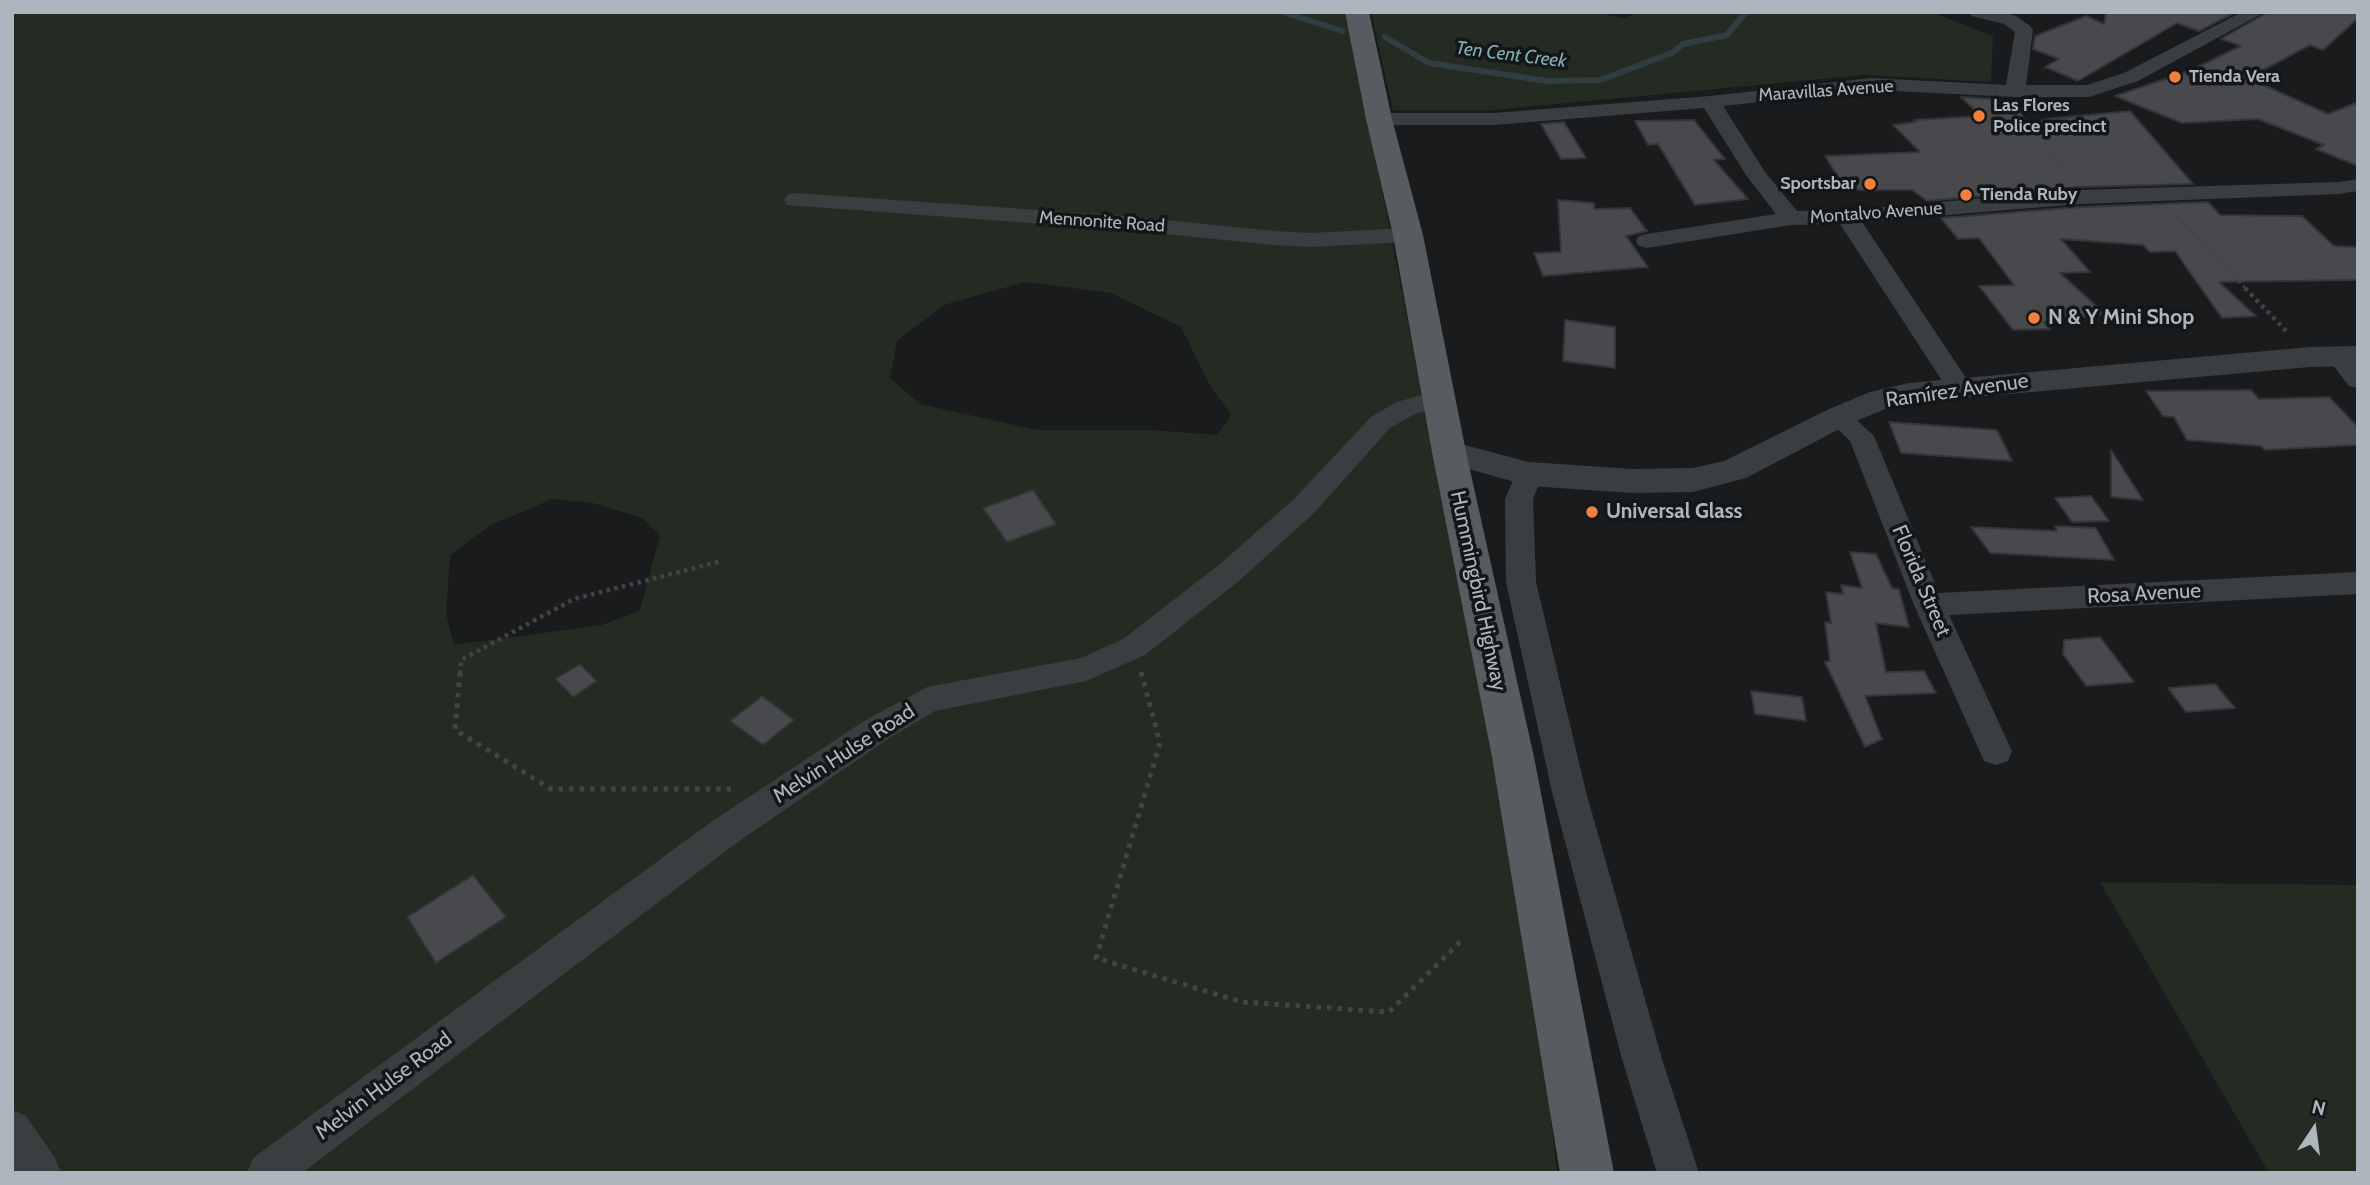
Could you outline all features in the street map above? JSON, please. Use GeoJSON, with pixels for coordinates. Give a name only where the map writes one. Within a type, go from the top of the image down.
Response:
{"type":"FeatureCollection","features":[{"type":"Feature","properties":{"kind":"main road","name":"Hummingbird Highway"},"geometry":{"type":"LineString","coordinates":[[1357,12],[1379,119],[1408,236],[1438,398],[1513,757],[1587,1173]]}},
{"type":"Feature","properties":{"kind":"street"},"geometry":{"type":"LineString","coordinates":[[1978,12],[2010,20],[2024,30],[2015,90]]}},
{"type":"Feature","properties":{"kind":"street","name":"Maravillas Avenue"},"geometry":{"type":"LineString","coordinates":[[1379,119],[1494,119],[1710,102],[1871,84],[2089,91],[2118,83],[2256,12]]}},
{"type":"Feature","properties":{"kind":"street"},"geometry":{"type":"LineString","coordinates":[[1710,102],[1757,175],[1791,218]]}},
{"type":"Feature","properties":{"kind":"street","name":"Montalvo Avenue"},"geometry":{"type":"LineString","coordinates":[[1647,241],[1791,218],[1847,217],[2080,197],[2339,188],[2358,185]]}},
{"type":"Feature","properties":{"kind":"street","name":"Mennonite Road"},"geometry":{"type":"LineString","coordinates":[[795,200],[1125,223],[1286,238],[1408,236]]}},
{"type":"Feature","properties":{"kind":"street"},"geometry":{"type":"LineString","coordinates":[[1847,217],[1959,387]]}},
{"type":"Feature","properties":{"kind":"street","name":"Ramírez Avenue"},"geometry":{"type":"LineString","coordinates":[[1449,452],[1529,474],[1633,481],[1693,480],[1734,470],[1838,417],[1881,399],[1959,387],[2341,362]]}},
{"type":"Feature","properties":{"kind":"street","name":"Melvin Hulse Road"},"geometry":{"type":"LineString","coordinates":[[268,1173],[723,833],[876,730],[927,700],[1086,669],[1134,647],[1230,572],[1304,506],[1381,422],[1406,408],[1438,398]]}},
{"type":"Feature","properties":{"kind":"street","name":"Florida Street"},"geometry":{"type":"LineString","coordinates":[[1838,417],[1861,436],[1929,605],[1996,751]]}},
{"type":"Feature","properties":{"kind":"street"},"geometry":{"type":"LineString","coordinates":[[1529,474],[1519,499],[1521,582],[1569,792],[1642,1059],[1678,1173]]}},
{"type":"Feature","properties":{"kind":"street","name":"Rosa Avenue"},"geometry":{"type":"LineString","coordinates":[[1929,605],[2358,583]]}},
{"type":"Feature","properties":{"kind":"street"},"geometry":{"type":"LineString","coordinates":[[12,1130],[40,1173]]}},
{"type":"Feature","properties":{"kind":"path"},"geometry":{"type":"LineString","coordinates":[[1986,89],[2009,104],[2038,132],[2080,197]]}},
{"type":"Feature","properties":{"kind":"path"},"geometry":{"type":"LineString","coordinates":[[2158,195],[2341,362]]}},
{"type":"Feature","properties":{"kind":"path"},"geometry":{"type":"LineString","coordinates":[[722,561],[574,599],[461,660],[455,730],[551,789],[734,787],[723,833]]}},
{"type":"Feature","properties":{"kind":"path"},"geometry":{"type":"LineString","coordinates":[[1134,647],[1160,743],[1096,958],[1242,1002],[1389,1012],[1462,940]]}},
{"type":"Feature","properties":{"kind":"shaded area"},"geometry":{"type":"Polygon","coordinates":[[[12,12],[1347,12],[1494,761],[1547,1082],[1557,1173],[12,1173],[12,12]],[[1025,282],[944,305],[897,341],[890,378],[920,404],[1037,430],[1152,430],[1217,435],[1231,415],[1208,382],[1181,327],[1111,293],[1025,282]],[[552,499],[489,526],[450,556],[446,614],[454,645],[602,625],[640,610],[660,535],[642,518],[593,503],[552,499]]]}},
{"type":"Feature","properties":{"kind":"shaded area"},"geometry":{"type":"Polygon","coordinates":[[[1371,12],[1593,12],[1624,18],[1640,12],[1931,12],[1993,36],[1991,82],[1864,75],[1493,110],[1393,110],[1371,12]]]}},
{"type":"Feature","properties":{"kind":"shaded area"},"geometry":{"type":"Polygon","coordinates":[[[2100,882],[2358,885],[2358,1173],[2269,1173],[2100,882]]]}},
{"type":"Feature","properties":{"kind":"building"},"geometry":{"type":"Polygon","coordinates":[[[2106,12],[2236,12],[2199,31],[2177,23],[2078,81],[2045,67],[2059,59],[2033,49],[2035,36],[2086,16],[2104,24],[2106,12]]]}},
{"type":"Feature","properties":{"kind":"building"},"geometry":{"type":"Polygon","coordinates":[[[2268,12],[2358,12],[2358,18],[2323,50],[2310,45],[2248,78],[2328,114],[2358,102],[2358,166],[2316,149],[2324,145],[2258,119],[2182,123],[2115,96],[2189,71],[2241,46],[2221,39],[2268,12]]]}},
{"type":"Feature","properties":{"kind":"building"},"geometry":{"type":"Polygon","coordinates":[[[1961,97],[1994,99],[2008,112],[2020,111],[2027,126],[2046,119],[2130,111],[2193,184],[2080,187],[1927,201],[1912,190],[1846,190],[1825,156],[1920,152],[1893,125],[1916,122],[1914,120],[1981,116],[1961,97]]]}},
{"type":"Feature","properties":{"kind":"building"},"geometry":{"type":"Polygon","coordinates":[[[1694,120],[1725,159],[1714,160],[1748,199],[1695,205],[1658,144],[1648,145],[1635,121],[1694,120]]]}},
{"type":"Feature","properties":{"kind":"building"},"geometry":{"type":"Polygon","coordinates":[[[1564,122],[1586,158],[1561,159],[1541,124],[1564,122]]]}},
{"type":"Feature","properties":{"kind":"building"},"geometry":{"type":"Polygon","coordinates":[[[1558,200],[1594,203],[1594,209],[1630,208],[1647,231],[1626,236],[1648,267],[1543,276],[1534,253],[1561,252],[1558,200]]]}},
{"type":"Feature","properties":{"kind":"building"},"geometry":{"type":"Polygon","coordinates":[[[2208,202],[2220,215],[2302,216],[2334,246],[2358,247],[2358,280],[2219,282],[2256,316],[2222,318],[2175,251],[2150,252],[2143,245],[2061,239],[2090,272],[2060,273],[2105,314],[2044,322],[2050,329],[2013,330],[1979,286],[2014,285],[1979,238],[1958,239],[1941,218],[2080,207],[2208,202]]]}},
{"type":"Feature","properties":{"kind":"building"},"geometry":{"type":"Polygon","coordinates":[[[1565,320],[1615,327],[1615,368],[1563,361],[1565,320]]]}},
{"type":"Feature","properties":{"kind":"building"},"geometry":{"type":"Polygon","coordinates":[[[2251,390],[2259,399],[2329,397],[2358,427],[2358,445],[2265,450],[2261,446],[2187,440],[2174,417],[2163,416],[2146,391],[2251,390]]]}},
{"type":"Feature","properties":{"kind":"building"},"geometry":{"type":"Polygon","coordinates":[[[1889,422],[1997,430],[2012,461],[1901,453],[1889,422]]]}},
{"type":"Feature","properties":{"kind":"building"},"geometry":{"type":"Polygon","coordinates":[[[2111,450],[2143,500],[2111,497],[2111,450]]]}},
{"type":"Feature","properties":{"kind":"building"},"geometry":{"type":"Polygon","coordinates":[[[1033,490],[1056,524],[1007,542],[983,508],[1033,490]]]}},
{"type":"Feature","properties":{"kind":"building"},"geometry":{"type":"Polygon","coordinates":[[[2091,496],[2109,521],[2072,522],[2055,498],[2091,496]]]}},
{"type":"Feature","properties":{"kind":"building"},"geometry":{"type":"Polygon","coordinates":[[[2055,526],[2096,528],[2114,560],[1990,553],[1971,527],[2057,531],[2055,526]]]}},
{"type":"Feature","properties":{"kind":"building"},"geometry":{"type":"Polygon","coordinates":[[[1850,552],[1876,554],[1892,588],[1899,589],[1909,627],[1876,623],[1886,672],[1924,671],[1936,693],[1865,696],[1882,739],[1865,747],[1825,662],[1830,661],[1825,622],[1831,623],[1826,592],[1843,594],[1841,585],[1862,588],[1850,552]]]}},
{"type":"Feature","properties":{"kind":"building"},"geometry":{"type":"Polygon","coordinates":[[[2100,637],[2134,682],[2086,686],[2063,654],[2064,640],[2100,637]]]}},
{"type":"Feature","properties":{"kind":"building"},"geometry":{"type":"Polygon","coordinates":[[[580,664],[597,681],[573,697],[555,679],[580,664]]]}},
{"type":"Feature","properties":{"kind":"building"},"geometry":{"type":"Polygon","coordinates":[[[2215,684],[2235,708],[2186,712],[2168,688],[2215,684]]]}},
{"type":"Feature","properties":{"kind":"building"},"geometry":{"type":"Polygon","coordinates":[[[1751,691],[1802,697],[1806,721],[1755,714],[1751,691]]]}},
{"type":"Feature","properties":{"kind":"building"},"geometry":{"type":"Polygon","coordinates":[[[762,696],[794,720],[763,745],[730,721],[762,696]]]}},
{"type":"Feature","properties":{"kind":"building"},"geometry":{"type":"Polygon","coordinates":[[[473,875],[506,917],[436,963],[407,917],[473,875]]]}},
{"type":"Feature","properties":{"kind":"waterway","name":"Ten Cent Creek"},"geometry":{"type":"LineString","coordinates":[[1283,12],[1342,31]]}},
{"type":"Feature","properties":{"kind":"waterway","name":"Ten Cent Creek"},"geometry":{"type":"LineString","coordinates":[[1385,37],[1429,63],[1547,81],[1600,80],[1672,53],[1683,44],[1727,35],[1746,12]]}},
{"type":"Feature","properties":{"kind":"place","name":"Tienda Vera"},"geometry":{"type":"Point","coordinates":[2175,77]}},
{"type":"Feature","properties":{"kind":"place","name":"Las Flores Police precinct"},"geometry":{"type":"Point","coordinates":[1979,116]}},
{"type":"Feature","properties":{"kind":"place","name":"Sportsbar"},"geometry":{"type":"Point","coordinates":[1870,184]}},
{"type":"Feature","properties":{"kind":"place","name":"Tienda Ruby"},"geometry":{"type":"Point","coordinates":[1966,195]}},
{"type":"Feature","properties":{"kind":"place","name":"N & Y Mini Shop"},"geometry":{"type":"Point","coordinates":[2034,318]}},
{"type":"Feature","properties":{"kind":"place","name":"Universal Glass"},"geometry":{"type":"Point","coordinates":[1592,512]}}]}
